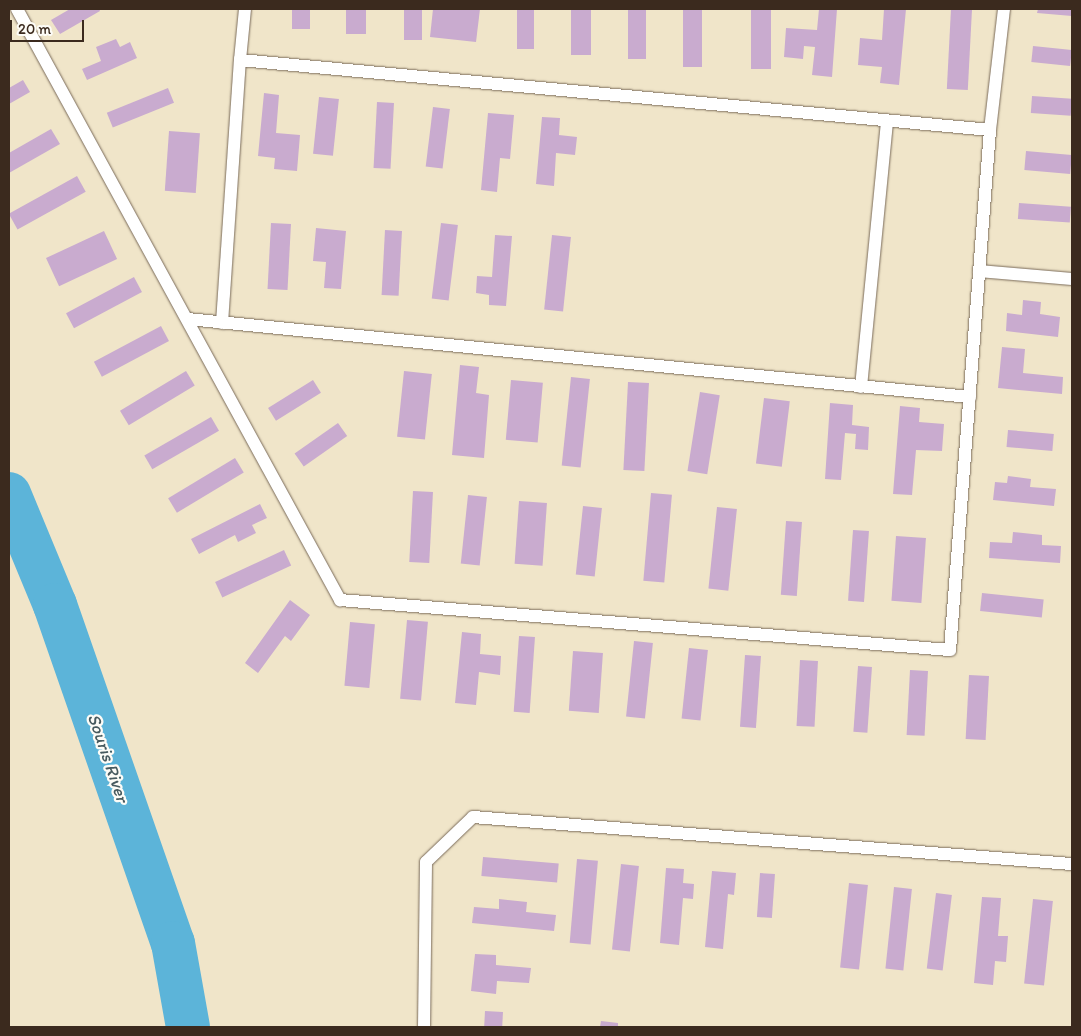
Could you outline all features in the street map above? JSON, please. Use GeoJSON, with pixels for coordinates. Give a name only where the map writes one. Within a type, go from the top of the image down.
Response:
{"type":"FeatureCollection","features":[{"type":"Feature","properties":{"kind":"lane"},"geometry":{"type":"LineString","coordinates":[[17,9],[340,600],[950,650],[990,130],[1004,9]]}},
{"type":"Feature","properties":{"kind":"lane"},"geometry":{"type":"LineString","coordinates":[[222,323],[245,9]]}},
{"type":"Feature","properties":{"kind":"lane"},"geometry":{"type":"LineString","coordinates":[[240,60],[887,123],[990,130]]}},
{"type":"Feature","properties":{"kind":"lane"},"geometry":{"type":"LineString","coordinates":[[861,387],[887,123]]}},
{"type":"Feature","properties":{"kind":"lane"},"geometry":{"type":"LineString","coordinates":[[979,270],[1072,280]]}},
{"type":"Feature","properties":{"kind":"lane"},"geometry":{"type":"LineString","coordinates":[[188,319],[970,397]]}},
{"type":"Feature","properties":{"kind":"lane"},"geometry":{"type":"LineString","coordinates":[[424,1027],[426,862],[472,817],[1072,864]]}},
{"type":"Feature","properties":{"kind":"building"},"geometry":{"type":"Polygon","coordinates":[[[70,9],[99,9],[100,11],[60,34],[51,20],[70,9]]]}},
{"type":"Feature","properties":{"kind":"building"},"geometry":{"type":"Polygon","coordinates":[[[292,9],[310,9],[310,29],[292,29],[292,9]]]}},
{"type":"Feature","properties":{"kind":"building"},"geometry":{"type":"Polygon","coordinates":[[[346,9],[366,9],[366,34],[346,34],[346,9]]]}},
{"type":"Feature","properties":{"kind":"building"},"geometry":{"type":"Polygon","coordinates":[[[404,9],[422,9],[422,40],[404,40],[404,9]]]}},
{"type":"Feature","properties":{"kind":"building"},"geometry":{"type":"Polygon","coordinates":[[[433,9],[480,9],[476,42],[430,37],[433,9]]]}},
{"type":"Feature","properties":{"kind":"building"},"geometry":{"type":"Polygon","coordinates":[[[517,9],[534,9],[534,49],[517,49],[517,9]]]}},
{"type":"Feature","properties":{"kind":"building"},"geometry":{"type":"Polygon","coordinates":[[[571,9],[591,9],[591,55],[571,55],[571,9]]]}},
{"type":"Feature","properties":{"kind":"building"},"geometry":{"type":"Polygon","coordinates":[[[628,9],[646,9],[646,59],[628,59],[628,9]]]}},
{"type":"Feature","properties":{"kind":"building"},"geometry":{"type":"Polygon","coordinates":[[[683,9],[702,9],[702,67],[683,67],[683,9]]]}},
{"type":"Feature","properties":{"kind":"building"},"geometry":{"type":"Polygon","coordinates":[[[751,9],[771,9],[771,69],[751,69],[751,9]]]}},
{"type":"Feature","properties":{"kind":"building"},"geometry":{"type":"Polygon","coordinates":[[[819,9],[837,9],[832,77],[812,75],[815,47],[804,46],[803,59],[784,57],[786,28],[817,30],[819,9]]]}},
{"type":"Feature","properties":{"kind":"building"},"geometry":{"type":"Polygon","coordinates":[[[884,9],[906,9],[899,85],[880,83],[882,67],[858,65],[860,38],[882,40],[884,9]]]}},
{"type":"Feature","properties":{"kind":"building"},"geometry":{"type":"Polygon","coordinates":[[[951,9],[972,10],[968,90],[947,89],[951,9]]]}},
{"type":"Feature","properties":{"kind":"building"},"geometry":{"type":"Polygon","coordinates":[[[1038,9],[1072,9],[1072,16],[1037,13],[1038,9]]]}},
{"type":"Feature","properties":{"kind":"building"},"geometry":{"type":"Polygon","coordinates":[[[116,39],[120,47],[130,42],[137,58],[87,80],[82,69],[101,61],[96,47],[116,39]]]}},
{"type":"Feature","properties":{"kind":"building"},"geometry":{"type":"Polygon","coordinates":[[[1033,46],[1072,50],[1070,66],[1031,62],[1033,46]]]}},
{"type":"Feature","properties":{"kind":"building"},"geometry":{"type":"Polygon","coordinates":[[[23,80],[30,92],[9,104],[9,88],[23,80]]]}},
{"type":"Feature","properties":{"kind":"building"},"geometry":{"type":"Polygon","coordinates":[[[168,88],[174,103],[113,128],[107,113],[168,88]]]}},
{"type":"Feature","properties":{"kind":"building"},"geometry":{"type":"Polygon","coordinates":[[[264,93],[279,95],[276,133],[300,135],[297,171],[274,169],[275,158],[258,156],[264,93]]]}},
{"type":"Feature","properties":{"kind":"building"},"geometry":{"type":"Polygon","coordinates":[[[1032,96],[1072,99],[1071,116],[1031,113],[1032,96]]]}},
{"type":"Feature","properties":{"kind":"building"},"geometry":{"type":"Polygon","coordinates":[[[319,97],[339,99],[333,156],[313,154],[319,97]]]}},
{"type":"Feature","properties":{"kind":"building"},"geometry":{"type":"Polygon","coordinates":[[[377,102],[394,103],[391,169],[374,168],[377,102]]]}},
{"type":"Feature","properties":{"kind":"building"},"geometry":{"type":"Polygon","coordinates":[[[433,107],[450,109],[443,169],[426,167],[433,107]]]}},
{"type":"Feature","properties":{"kind":"building"},"geometry":{"type":"Polygon","coordinates":[[[488,113],[514,115],[510,159],[500,158],[497,192],[481,190],[488,113]]]}},
{"type":"Feature","properties":{"kind":"building"},"geometry":{"type":"Polygon","coordinates":[[[542,117],[560,118],[559,135],[577,137],[575,155],[556,153],[554,186],[536,184],[542,117]]]}},
{"type":"Feature","properties":{"kind":"building"},"geometry":{"type":"Polygon","coordinates":[[[51,129],[60,144],[9,173],[9,153],[51,129]]]}},
{"type":"Feature","properties":{"kind":"building"},"geometry":{"type":"Polygon","coordinates":[[[169,131],[200,133],[196,193],[165,191],[169,131]]]}},
{"type":"Feature","properties":{"kind":"building"},"geometry":{"type":"Polygon","coordinates":[[[1026,151],[1072,155],[1070,174],[1024,170],[1026,151]]]}},
{"type":"Feature","properties":{"kind":"building"},"geometry":{"type":"Polygon","coordinates":[[[77,176],[86,192],[18,230],[9,214],[77,176]]]}},
{"type":"Feature","properties":{"kind":"building"},"geometry":{"type":"Polygon","coordinates":[[[1019,203],[1071,207],[1070,223],[1018,219],[1019,203]]]}},
{"type":"Feature","properties":{"kind":"building"},"geometry":{"type":"Polygon","coordinates":[[[271,223],[291,224],[288,290],[268,289],[271,223]]]}},
{"type":"Feature","properties":{"kind":"building"},"geometry":{"type":"Polygon","coordinates":[[[441,223],[458,225],[449,301],[432,298],[441,223]]]}},
{"type":"Feature","properties":{"kind":"building"},"geometry":{"type":"Polygon","coordinates":[[[316,228],[346,231],[341,289],[324,288],[326,262],[313,261],[316,228]]]}},
{"type":"Feature","properties":{"kind":"building"},"geometry":{"type":"Polygon","coordinates":[[[385,230],[402,231],[399,296],[382,295],[385,230]]]}},
{"type":"Feature","properties":{"kind":"building"},"geometry":{"type":"Polygon","coordinates":[[[104,231],[117,259],[59,286],[46,258],[104,231]]]}},
{"type":"Feature","properties":{"kind":"building"},"geometry":{"type":"Polygon","coordinates":[[[495,235],[512,236],[506,306],[489,305],[489,295],[476,293],[477,276],[492,277],[495,235]]]}},
{"type":"Feature","properties":{"kind":"building"},"geometry":{"type":"Polygon","coordinates":[[[552,235],[571,237],[563,312],[544,310],[552,235]]]}},
{"type":"Feature","properties":{"kind":"building"},"geometry":{"type":"Polygon","coordinates":[[[134,277],[142,292],[74,328],[66,313],[134,277]]]}},
{"type":"Feature","properties":{"kind":"building"},"geometry":{"type":"Polygon","coordinates":[[[1023,300],[1041,302],[1040,314],[1060,317],[1058,337],[1006,331],[1007,313],[1022,315],[1023,300]]]}},
{"type":"Feature","properties":{"kind":"building"},"geometry":{"type":"Polygon","coordinates":[[[161,326],[169,341],[102,377],[94,362],[161,326]]]}},
{"type":"Feature","properties":{"kind":"building"},"geometry":{"type":"Polygon","coordinates":[[[1002,347],[1025,349],[1023,373],[1063,377],[1062,394],[998,388],[1002,347]]]}},
{"type":"Feature","properties":{"kind":"building"},"geometry":{"type":"Polygon","coordinates":[[[460,365],[479,367],[476,393],[489,395],[484,458],[452,455],[460,365]]]}},
{"type":"Feature","properties":{"kind":"building"},"geometry":{"type":"Polygon","coordinates":[[[186,371],[195,386],[129,425],[120,411],[186,371]]]}},
{"type":"Feature","properties":{"kind":"building"},"geometry":{"type":"Polygon","coordinates":[[[404,371],[432,374],[425,440],[397,437],[404,371]]]}},
{"type":"Feature","properties":{"kind":"building"},"geometry":{"type":"Polygon","coordinates":[[[571,377],[590,379],[581,467],[562,466],[571,377]]]}},
{"type":"Feature","properties":{"kind":"building"},"geometry":{"type":"Polygon","coordinates":[[[313,380],[321,393],[276,421],[268,408],[313,380]]]}},
{"type":"Feature","properties":{"kind":"building"},"geometry":{"type":"Polygon","coordinates":[[[511,380],[543,383],[538,443],[506,440],[511,380]]]}},
{"type":"Feature","properties":{"kind":"building"},"geometry":{"type":"Polygon","coordinates":[[[628,382],[649,383],[644,471],[623,470],[628,382]]]}},
{"type":"Feature","properties":{"kind":"building"},"geometry":{"type":"Polygon","coordinates":[[[700,392],[720,395],[707,474],[687,471],[700,392]]]}},
{"type":"Feature","properties":{"kind":"building"},"geometry":{"type":"Polygon","coordinates":[[[764,398],[790,401],[782,467],[756,464],[764,398]]]}},
{"type":"Feature","properties":{"kind":"building"},"geometry":{"type":"Polygon","coordinates":[[[830,403],[853,405],[852,425],[869,427],[868,450],[855,449],[856,434],[845,433],[841,480],[825,479],[830,403]]]}},
{"type":"Feature","properties":{"kind":"building"},"geometry":{"type":"Polygon","coordinates":[[[900,406],[920,408],[919,422],[944,424],[942,451],[916,450],[912,495],[893,494],[900,406]]]}},
{"type":"Feature","properties":{"kind":"building"},"geometry":{"type":"Polygon","coordinates":[[[211,417],[219,431],[152,469],[144,456],[211,417]]]}},
{"type":"Feature","properties":{"kind":"building"},"geometry":{"type":"Polygon","coordinates":[[[338,423],[347,436],[304,467],[295,453],[338,423]]]}},
{"type":"Feature","properties":{"kind":"building"},"geometry":{"type":"Polygon","coordinates":[[[1008,430],[1054,434],[1052,451],[1007,447],[1008,430]]]}},
{"type":"Feature","properties":{"kind":"building"},"geometry":{"type":"Polygon","coordinates":[[[235,458],[244,473],[177,513],[168,498],[235,458]]]}},
{"type":"Feature","properties":{"kind":"building"},"geometry":{"type":"Polygon","coordinates":[[[1008,476],[1031,479],[1030,487],[1056,489],[1054,506],[993,500],[995,482],[1007,483],[1008,476]]]}},
{"type":"Feature","properties":{"kind":"building"},"geometry":{"type":"Polygon","coordinates":[[[413,491],[433,492],[429,563],[409,562],[413,491]]]}},
{"type":"Feature","properties":{"kind":"building"},"geometry":{"type":"Polygon","coordinates":[[[651,493],[672,495],[664,582],[643,581],[651,493]]]}},
{"type":"Feature","properties":{"kind":"building"},"geometry":{"type":"Polygon","coordinates":[[[468,495],[487,497],[480,566],[461,564],[468,495]]]}},
{"type":"Feature","properties":{"kind":"building"},"geometry":{"type":"Polygon","coordinates":[[[519,501],[547,503],[543,566],[515,564],[519,501]]]}},
{"type":"Feature","properties":{"kind":"building"},"geometry":{"type":"Polygon","coordinates":[[[260,504],[267,518],[252,525],[256,533],[238,542],[235,535],[199,554],[191,539],[260,504]]]}},
{"type":"Feature","properties":{"kind":"building"},"geometry":{"type":"Polygon","coordinates":[[[583,506],[602,508],[595,577],[576,575],[583,506]]]}},
{"type":"Feature","properties":{"kind":"building"},"geometry":{"type":"Polygon","coordinates":[[[717,507],[737,509],[728,591],[708,589],[717,507]]]}},
{"type":"Feature","properties":{"kind":"building"},"geometry":{"type":"Polygon","coordinates":[[[786,521],[802,522],[797,596],[781,595],[786,521]]]}},
{"type":"Feature","properties":{"kind":"building"},"geometry":{"type":"Polygon","coordinates":[[[853,530],[869,531],[864,602],[848,601],[853,530]]]}},
{"type":"Feature","properties":{"kind":"building"},"geometry":{"type":"Polygon","coordinates":[[[1013,532],[1042,535],[1042,545],[1061,546],[1060,563],[989,558],[990,542],[1012,543],[1013,532]]]}},
{"type":"Feature","properties":{"kind":"building"},"geometry":{"type":"Polygon","coordinates":[[[896,536],[926,538],[921,603],[891,601],[896,536]]]}},
{"type":"Feature","properties":{"kind":"building"},"geometry":{"type":"Polygon","coordinates":[[[284,550],[291,565],[222,598],[215,582],[284,550]]]}},
{"type":"Feature","properties":{"kind":"building"},"geometry":{"type":"Polygon","coordinates":[[[982,593],[1044,599],[1042,617],[980,611],[982,593]]]}},
{"type":"Feature","properties":{"kind":"building"},"geometry":{"type":"Polygon","coordinates":[[[290,600],[310,615],[291,641],[285,636],[258,673],[245,663],[290,600]]]}},
{"type":"Feature","properties":{"kind":"building"},"geometry":{"type":"Polygon","coordinates":[[[407,620],[428,622],[421,701],[400,699],[407,620]]]}},
{"type":"Feature","properties":{"kind":"building"},"geometry":{"type":"Polygon","coordinates":[[[350,622],[375,624],[369,688],[344,686],[350,622]]]}},
{"type":"Feature","properties":{"kind":"building"},"geometry":{"type":"Polygon","coordinates":[[[462,632],[481,634],[480,654],[501,656],[500,675],[479,672],[476,705],[455,703],[462,632]]]}},
{"type":"Feature","properties":{"kind":"building"},"geometry":{"type":"Polygon","coordinates":[[[519,636],[535,637],[530,713],[514,712],[519,636]]]}},
{"type":"Feature","properties":{"kind":"building"},"geometry":{"type":"Polygon","coordinates":[[[634,641],[653,643],[645,719],[626,717],[634,641]]]}},
{"type":"Feature","properties":{"kind":"building"},"geometry":{"type":"Polygon","coordinates":[[[689,648],[708,650],[700,721],[682,719],[689,648]]]}},
{"type":"Feature","properties":{"kind":"building"},"geometry":{"type":"Polygon","coordinates":[[[573,651],[603,653],[599,713],[569,711],[573,651]]]}},
{"type":"Feature","properties":{"kind":"building"},"geometry":{"type":"Polygon","coordinates":[[[745,655],[761,656],[756,728],[740,727],[745,655]]]}},
{"type":"Feature","properties":{"kind":"building"},"geometry":{"type":"Polygon","coordinates":[[[800,660],[818,661],[815,727],[797,726],[800,660]]]}},
{"type":"Feature","properties":{"kind":"building"},"geometry":{"type":"Polygon","coordinates":[[[858,666],[872,667],[867,733],[853,732],[858,666]]]}},
{"type":"Feature","properties":{"kind":"building"},"geometry":{"type":"Polygon","coordinates":[[[910,670],[928,671],[925,736],[907,735],[910,670]]]}},
{"type":"Feature","properties":{"kind":"building"},"geometry":{"type":"Polygon","coordinates":[[[969,675],[989,676],[986,740],[966,739],[969,675]]]}},
{"type":"Feature","properties":{"kind":"building"},"geometry":{"type":"Polygon","coordinates":[[[483,857],[559,864],[557,883],[481,876],[483,857]]]}},
{"type":"Feature","properties":{"kind":"building"},"geometry":{"type":"Polygon","coordinates":[[[577,859],[598,861],[591,945],[570,943],[577,859]]]}},
{"type":"Feature","properties":{"kind":"building"},"geometry":{"type":"Polygon","coordinates":[[[621,864],[639,866],[630,951],[612,950],[621,864]]]}},
{"type":"Feature","properties":{"kind":"building"},"geometry":{"type":"Polygon","coordinates":[[[666,868],[684,869],[683,883],[694,884],[693,899],[683,898],[679,945],[660,943],[666,868]]]}},
{"type":"Feature","properties":{"kind":"building"},"geometry":{"type":"Polygon","coordinates":[[[712,871],[736,873],[734,895],[728,894],[723,949],[705,947],[712,871]]]}},
{"type":"Feature","properties":{"kind":"building"},"geometry":{"type":"Polygon","coordinates":[[[760,873],[775,874],[772,918],[757,917],[760,873]]]}},
{"type":"Feature","properties":{"kind":"building"},"geometry":{"type":"Polygon","coordinates":[[[849,883],[868,885],[859,970],[840,968],[849,883]]]}},
{"type":"Feature","properties":{"kind":"building"},"geometry":{"type":"Polygon","coordinates":[[[894,887],[912,889],[903,970],[885,969],[894,887]]]}},
{"type":"Feature","properties":{"kind":"building"},"geometry":{"type":"Polygon","coordinates":[[[936,893],[952,895],[943,970],[927,968],[936,893]]]}},
{"type":"Feature","properties":{"kind":"building"},"geometry":{"type":"Polygon","coordinates":[[[982,897],[1001,898],[998,936],[1008,936],[1006,962],[995,961],[993,985],[974,983],[982,897]]]}},
{"type":"Feature","properties":{"kind":"building"},"geometry":{"type":"Polygon","coordinates":[[[499,899],[527,902],[526,912],[556,915],[554,931],[472,923],[474,907],[499,909],[499,899]]]}},
{"type":"Feature","properties":{"kind":"building"},"geometry":{"type":"Polygon","coordinates":[[[1033,899],[1053,901],[1044,986],[1024,984],[1033,899]]]}},
{"type":"Feature","properties":{"kind":"building"},"geometry":{"type":"Polygon","coordinates":[[[475,954],[496,955],[496,965],[531,968],[529,983],[497,981],[496,994],[471,991],[475,954]]]}},
{"type":"Feature","properties":{"kind":"building"},"geometry":{"type":"Polygon","coordinates":[[[485,1011],[503,1012],[502,1027],[484,1027],[485,1011]]]}},
{"type":"Feature","properties":{"kind":"building"},"geometry":{"type":"Polygon","coordinates":[[[601,1021],[618,1023],[618,1027],[600,1027],[601,1021]]]}},
{"type":"Feature","properties":{"kind":"waterway","name":"Souris River"},"geometry":{"type":"LineString","coordinates":[[9,494],[55,605],[173,943],[188,1027]]}}]}
